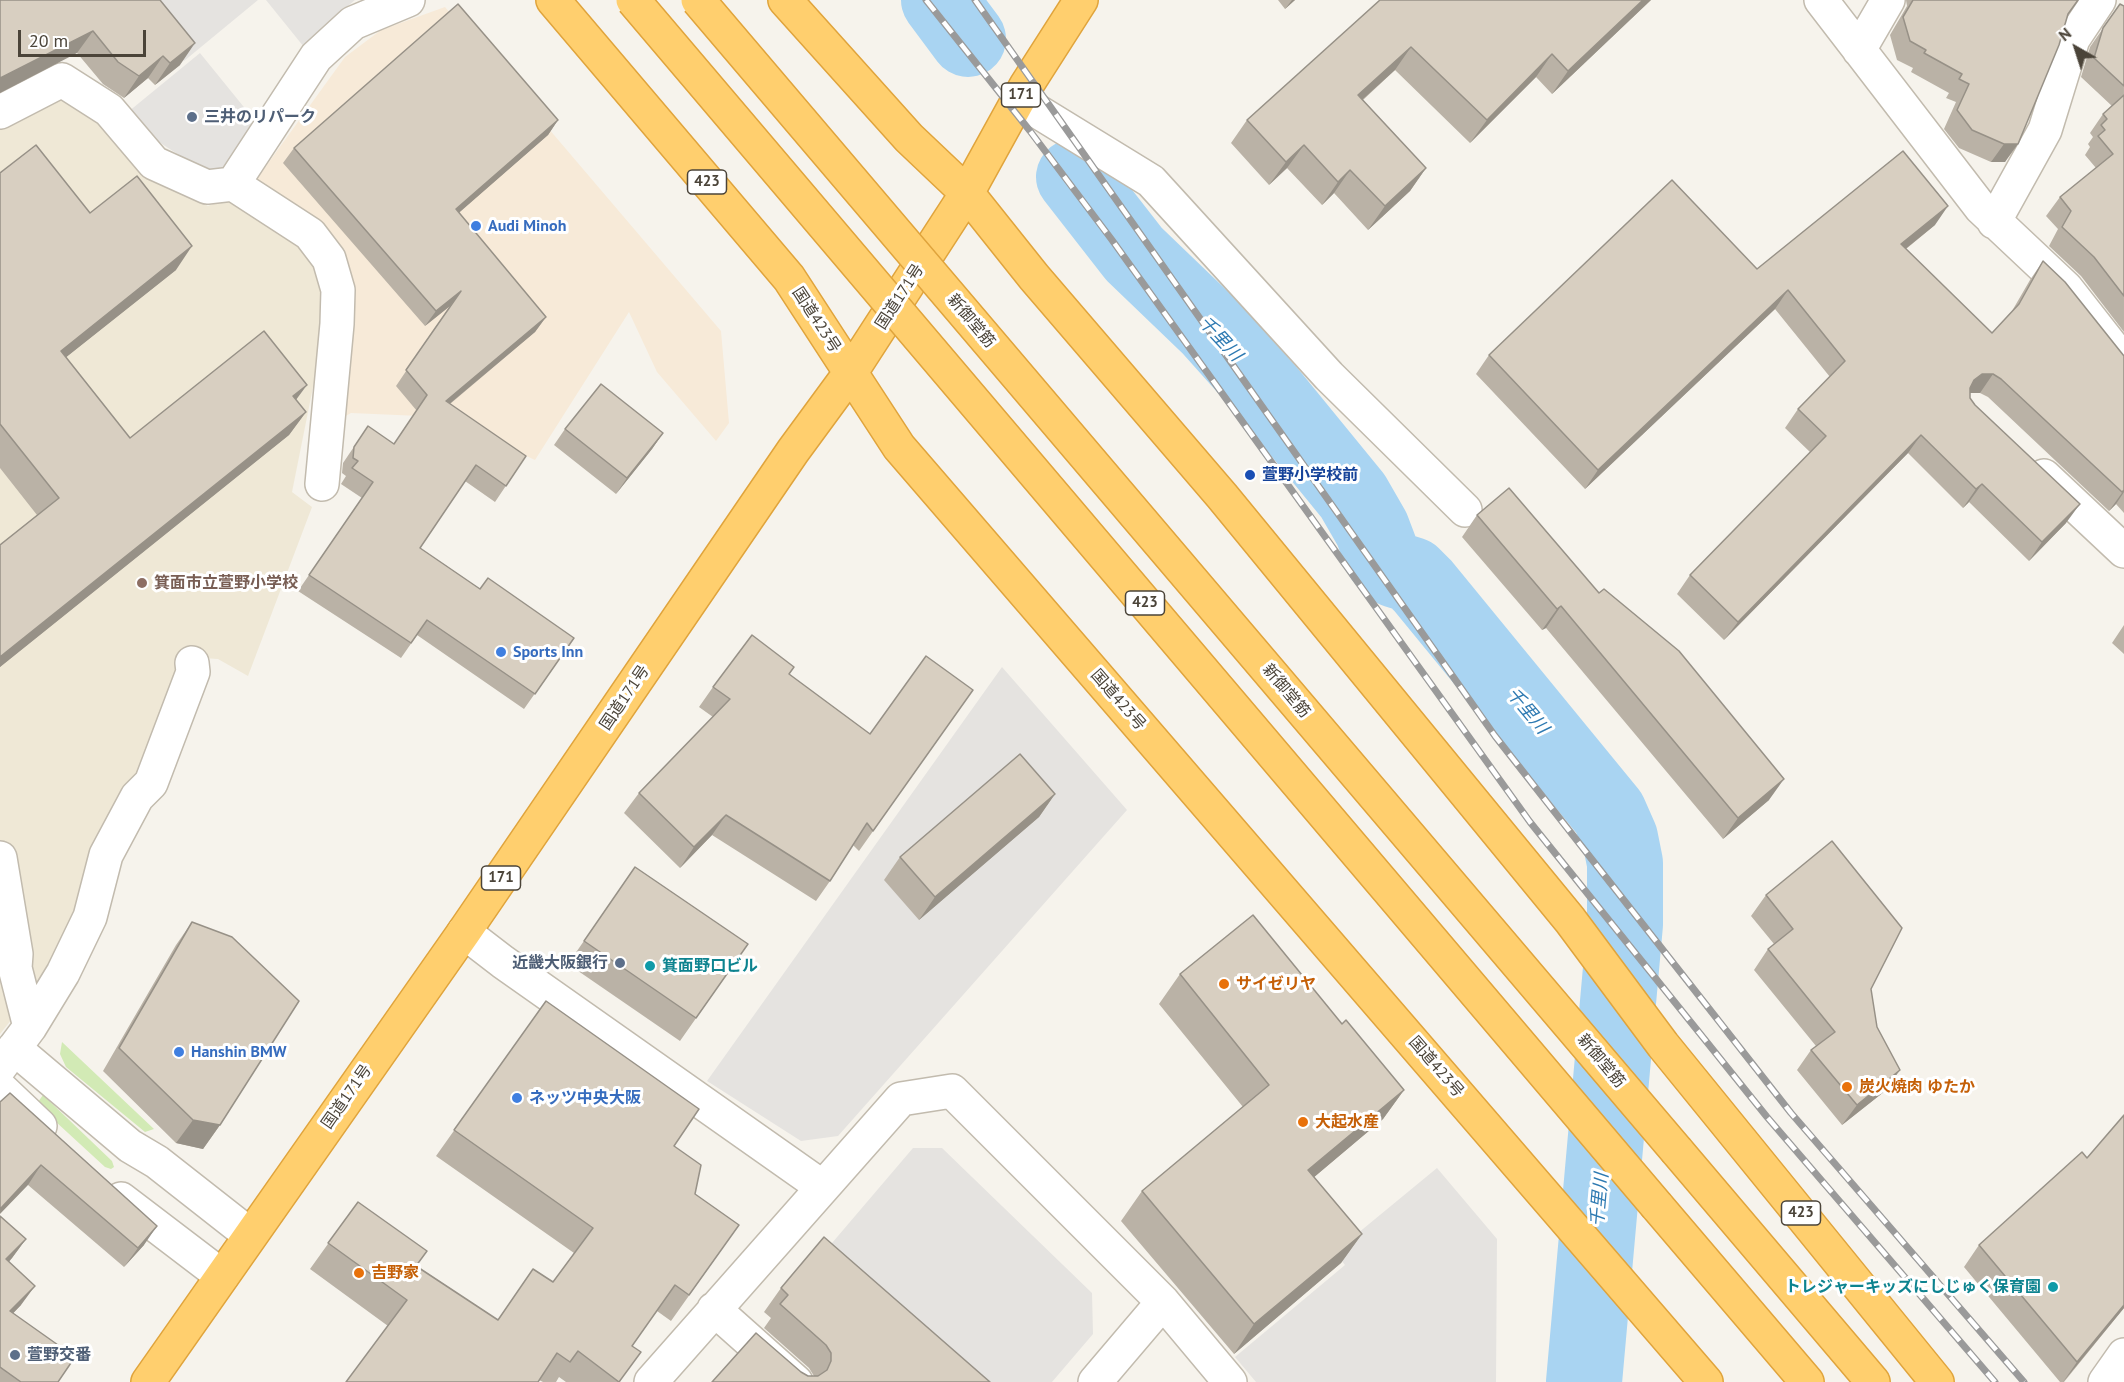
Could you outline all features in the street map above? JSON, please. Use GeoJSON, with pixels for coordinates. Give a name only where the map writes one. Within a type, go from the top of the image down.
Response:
{"type":"FeatureCollection","features":[{"type":"Feature","properties":{"kind":"highway","name":"国道423号"},"geometry":{"type":"LineString","coordinates":[[553,0],[789,278],[900,447],[1706,1382]]}},
{"type":"Feature","properties":{"kind":"highway","name":"423"},"geometry":{"type":"LineString","coordinates":[[633,0],[1807,1382]]}},
{"type":"Feature","properties":{"kind":"highway","name":"新御堂筋"},"geometry":{"type":"LineString","coordinates":[[698,0],[1874,1382]]}},
{"type":"Feature","properties":{"kind":"highway","name":"423"},"geometry":{"type":"LineString","coordinates":[[785,0],[909,138],[967,193],[1034,277],[1222,496],[1570,920],[1663,1045],[1937,1382]]}},
{"type":"Feature","properties":{"kind":"highway","name":"国道171号"},"geometry":{"type":"LineString","coordinates":[[148,1382],[464,932],[787,460],[851,372],[967,193],[1019,100],[1081,0]]}},
{"type":"Feature","properties":{"kind":"street"},"geometry":{"type":"LineString","coordinates":[[233,184],[315,57],[353,23],[408,0]]}},
{"type":"Feature","properties":{"kind":"street"},"geometry":{"type":"LineString","coordinates":[[1821,0],[1981,208],[2066,288],[2124,362]]}},
{"type":"Feature","properties":{"kind":"street"},"geometry":{"type":"LineString","coordinates":[[1859,50],[1888,0]]}},
{"type":"Feature","properties":{"kind":"street"},"geometry":{"type":"LineString","coordinates":[[1994,222],[2045,130],[2073,39],[2099,0]]}},
{"type":"Feature","properties":{"kind":"street"},"geometry":{"type":"LineString","coordinates":[[2110,0],[2124,13]]}},
{"type":"Feature","properties":{"kind":"street"},"geometry":{"type":"LineString","coordinates":[[0,112],[62,80],[109,110],[154,163],[207,187],[233,184],[310,234],[329,259],[338,290],[322,484]]}},
{"type":"Feature","properties":{"kind":"street"},"geometry":{"type":"LineString","coordinates":[[1019,100],[1151,181],[1329,376],[1465,510]]}},
{"type":"Feature","properties":{"kind":"street"},"geometry":{"type":"LineString","coordinates":[[2024,458],[2118,534]]}},
{"type":"Feature","properties":{"kind":"street"},"geometry":{"type":"LineString","coordinates":[[15,1047],[63,973],[90,917],[106,855],[136,797],[152,783],[193,672],[192,663]]}},
{"type":"Feature","properties":{"kind":"street"},"geometry":{"type":"LineString","coordinates":[[0,858],[16,954],[15,1047],[130,1146],[158,1162],[250,1235]]}},
{"type":"Feature","properties":{"kind":"street"},"geometry":{"type":"LineString","coordinates":[[464,932],[503,962],[821,1186]]}},
{"type":"Feature","properties":{"kind":"street"},"geometry":{"type":"LineString","coordinates":[[0,1088],[59,1143]]}},
{"type":"Feature","properties":{"kind":"street"},"geometry":{"type":"LineString","coordinates":[[651,1382],[821,1186],[901,1099],[952,1091],[1163,1302],[1230,1382]]}},
{"type":"Feature","properties":{"kind":"street"},"geometry":{"type":"LineString","coordinates":[[101,1182],[222,1276]]}},
{"type":"Feature","properties":{"kind":"street"},"geometry":{"type":"LineString","coordinates":[[1095,1382],[1163,1302]]}},
{"type":"Feature","properties":{"kind":"street"},"geometry":{"type":"LineString","coordinates":[[714,1310],[796,1382]]}},
{"type":"Feature","properties":{"kind":"street"},"geometry":{"type":"LineString","coordinates":[[2105,1382],[2124,1355]]}},
{"type":"Feature","properties":{"kind":"shaded area"},"geometry":{"type":"Polygon","coordinates":[[[160,0],[258,0],[184,61],[144,13],[160,0]]]}},
{"type":"Feature","properties":{"kind":"shaded area"},"geometry":{"type":"Polygon","coordinates":[[[266,0],[355,0],[324,26],[330,34],[308,52],[266,0]]]}},
{"type":"Feature","properties":{"kind":"shaded area","name":"Audi Minoh"},"geometry":{"type":"Polygon","coordinates":[[[445,7],[721,331],[729,423],[716,441],[657,372],[629,312],[535,460],[443,417],[351,413],[342,418],[253,184],[345,57],[381,30],[445,7]]]}},
{"type":"Feature","properties":{"kind":"shaded area","name":"三井のリパーク"},"geometry":{"type":"Polygon","coordinates":[[[200,53],[256,122],[227,168],[210,175],[145,133],[128,112],[200,53]]]}},
{"type":"Feature","properties":{"kind":"shaded area","name":"箕面市立萱野小学校"},"geometry":{"type":"Polygon","coordinates":[[[64,96],[99,120],[146,172],[208,206],[228,198],[308,251],[328,296],[325,327],[292,492],[312,507],[248,676],[218,659],[203,658],[56,954],[39,985],[0,1034],[0,128],[64,96]]]}},
{"type":"Feature","properties":{"kind":"shaded area"},"geometry":{"type":"Polygon","coordinates":[[[1002,667],[1127,810],[838,1136],[801,1141],[707,1081],[1002,667]]]}},
{"type":"Feature","properties":{"kind":"shaded area"},"geometry":{"type":"Polygon","coordinates":[[[913,1148],[942,1148],[1092,1293],[1093,1334],[1052,1382],[938,1382],[809,1270],[913,1148]]]}},
{"type":"Feature","properties":{"kind":"shaded area"},"geometry":{"type":"Polygon","coordinates":[[[1437,1168],[1497,1239],[1496,1382],[1256,1382],[1235,1357],[1345,1265],[1335,1252],[1437,1168]]]}},
{"type":"Feature","properties":{"kind":"green space"},"geometry":{"type":"Polygon","coordinates":[[[62,1042],[154,1129],[145,1132],[66,1067],[60,1054],[62,1042]]]}},
{"type":"Feature","properties":{"kind":"green space"},"geometry":{"type":"Polygon","coordinates":[[[43,1095],[112,1161],[114,1167],[111,1169],[105,1167],[43,1110],[38,1102],[43,1095]]]}},
{"type":"Feature","properties":{"kind":"building"},"geometry":{"type":"Polygon","coordinates":[[[0,0],[160,0],[195,43],[170,63],[163,56],[139,76],[118,62],[93,31],[0,78],[0,0]]]}},
{"type":"Feature","properties":{"kind":"building"},"geometry":{"type":"Polygon","coordinates":[[[1380,0],[1643,0],[1568,71],[1552,54],[1487,120],[1411,47],[1358,95],[1426,168],[1385,206],[1350,170],[1338,182],[1304,145],[1286,162],[1247,120],[1380,0]]]}},
{"type":"Feature","properties":{"kind":"building"},"geometry":{"type":"Polygon","coordinates":[[[1913,0],[2078,0],[2068,14],[2059,45],[2018,144],[2004,144],[1972,130],[1957,110],[1969,84],[1959,79],[1962,74],[1924,53],[1926,50],[1910,41],[1903,17],[1913,0]]]}},
{"type":"Feature","properties":{"kind":"building"},"geometry":{"type":"Polygon","coordinates":[[[458,4],[558,120],[456,209],[546,317],[446,401],[526,456],[506,486],[476,465],[420,548],[480,589],[488,578],[574,638],[535,694],[427,620],[411,643],[309,575],[373,482],[352,468],[358,461],[353,458],[354,447],[368,426],[394,444],[427,395],[406,370],[461,291],[436,311],[294,148],[458,4]]]}},
{"type":"Feature","properties":{"kind":"building"},"geometry":{"type":"Polygon","coordinates":[[[2120,4],[2124,6],[2124,86],[2094,58],[2103,28],[2120,4]]]}},
{"type":"Feature","properties":{"kind":"building"},"geometry":{"type":"Polygon","coordinates":[[[2124,95],[2124,296],[2094,257],[2062,227],[2071,211],[2060,197],[2113,154],[2098,136],[2105,130],[2101,125],[2107,119],[2103,114],[2124,95]]]}},
{"type":"Feature","properties":{"kind":"building"},"geometry":{"type":"Polygon","coordinates":[[[36,145],[90,213],[137,176],[192,246],[61,351],[130,438],[264,331],[307,385],[293,396],[306,412],[0,657],[0,545],[59,498],[0,424],[0,173],[36,145]]]}},
{"type":"Feature","properties":{"kind":"building"},"geometry":{"type":"Polygon","coordinates":[[[1903,151],[1948,206],[1901,244],[1992,333],[2019,304],[2043,261],[2065,282],[2124,356],[2124,490],[2122,492],[2001,379],[1993,374],[1982,374],[1974,380],[1970,388],[1970,398],[1975,405],[2080,504],[2042,542],[1982,484],[1976,489],[1921,435],[1738,622],[1690,575],[1826,436],[1798,409],[1845,361],[1788,290],[1598,470],[1489,355],[1672,180],[1757,269],[1903,151]]]}},
{"type":"Feature","properties":{"kind":"building"},"geometry":{"type":"Polygon","coordinates":[[[601,384],[663,433],[627,478],[565,429],[601,384]]]}},
{"type":"Feature","properties":{"kind":"building"},"geometry":{"type":"Polygon","coordinates":[[[1509,488],[1599,593],[1604,589],[1679,651],[1784,779],[1738,818],[1561,606],[1557,609],[1477,515],[1509,488]]]}},
{"type":"Feature","properties":{"kind":"building"},"geometry":{"type":"Polygon","coordinates":[[[752,635],[794,667],[789,674],[870,734],[926,656],[973,690],[873,831],[867,823],[830,881],[726,815],[694,847],[639,793],[730,699],[713,687],[752,635]]]}},
{"type":"Feature","properties":{"kind":"building"},"geometry":{"type":"Polygon","coordinates":[[[1020,754],[1055,794],[935,897],[900,857],[1020,754]]]}},
{"type":"Feature","properties":{"kind":"building"},"geometry":{"type":"Polygon","coordinates":[[[1832,841],[1902,928],[1871,989],[1877,1027],[1900,1070],[1857,1105],[1811,1050],[1835,1032],[1768,949],[1793,929],[1766,895],[1832,841]]]}},
{"type":"Feature","properties":{"kind":"building","name":"箕面野口ビル"},"geometry":{"type":"Polygon","coordinates":[[[635,867],[748,944],[696,1018],[584,941],[635,867]]]}},
{"type":"Feature","properties":{"kind":"building"},"geometry":{"type":"Polygon","coordinates":[[[1253,915],[1342,1024],[1346,1020],[1404,1090],[1308,1170],[1362,1234],[1254,1324],[1142,1191],[1269,1085],[1180,974],[1253,915]]]}},
{"type":"Feature","properties":{"kind":"building","name":"Hanshin BMW"},"geometry":{"type":"Polygon","coordinates":[[[192,922],[232,937],[299,1001],[220,1125],[193,1120],[119,1048],[192,922]]]}},
{"type":"Feature","properties":{"kind":"building"},"geometry":{"type":"Polygon","coordinates":[[[546,1001],[699,1109],[674,1146],[701,1165],[695,1194],[739,1225],[689,1295],[675,1285],[632,1346],[641,1352],[619,1382],[578,1351],[570,1362],[557,1353],[538,1382],[346,1382],[407,1300],[328,1243],[358,1202],[427,1251],[416,1266],[498,1320],[533,1269],[553,1282],[593,1228],[454,1130],[546,1001]]]}},
{"type":"Feature","properties":{"kind":"building"},"geometry":{"type":"Polygon","coordinates":[[[10,1093],[157,1226],[138,1248],[41,1165],[0,1209],[0,1102],[10,1093]]]}},
{"type":"Feature","properties":{"kind":"building","name":"トレジャーキッズにしじゅく保育園"},"geometry":{"type":"Polygon","coordinates":[[[2124,1115],[2124,1305],[2077,1362],[1979,1245],[2082,1152],[2087,1158],[2124,1115]]]}},
{"type":"Feature","properties":{"kind":"building"},"geometry":{"type":"Polygon","coordinates":[[[0,1216],[26,1239],[6,1259],[35,1286],[10,1311],[75,1357],[58,1382],[21,1382],[0,1367],[0,1216]]]}},
{"type":"Feature","properties":{"kind":"building"},"geometry":{"type":"Polygon","coordinates":[[[824,1237],[990,1382],[712,1382],[756,1333],[808,1376],[818,1376],[827,1370],[831,1361],[831,1353],[826,1345],[780,1304],[788,1295],[781,1288],[824,1237]]]}},
{"type":"Feature","properties":{"kind":"waterway","name":"千里川"},"geometry":{"type":"LineString","coordinates":[[939,0],[968,39]]}},
{"type":"Feature","properties":{"kind":"waterway","name":"千里川"},"geometry":{"type":"LineString","coordinates":[[1074,177],[1134,254],[1209,326],[1268,392],[1353,496],[1372,529],[1383,558],[1396,570],[1412,575],[1423,586],[1609,813],[1620,838],[1625,863],[1625,924],[1584,1382]]}},
{"type":"Feature","properties":{"kind":"railway"},"geometry":{"type":"LineString","coordinates":[[926,0],[1030,131],[1112,240],[1530,822],[1767,1117],[1995,1382]]}},
{"type":"Feature","properties":{"kind":"railway"},"geometry":{"type":"LineString","coordinates":[[975,0],[1495,736],[1791,1113],[2024,1382]]}},
{"type":"Feature","properties":{"kind":"place","name":"三井のリパーク"},"geometry":{"type":"Point","coordinates":[192,117]}},
{"type":"Feature","properties":{"kind":"place","name":"Audi Minoh"},"geometry":{"type":"Point","coordinates":[476,226]}},
{"type":"Feature","properties":{"kind":"place","name":"萱野小学校前"},"geometry":{"type":"Point","coordinates":[1250,475]}},
{"type":"Feature","properties":{"kind":"place","name":"箕面市立萱野小学校"},"geometry":{"type":"Point","coordinates":[142,583]}},
{"type":"Feature","properties":{"kind":"place","name":"Sports Inn"},"geometry":{"type":"Point","coordinates":[501,652]}},
{"type":"Feature","properties":{"kind":"place","name":"近畿大阪銀行"},"geometry":{"type":"Point","coordinates":[620,963]}},
{"type":"Feature","properties":{"kind":"place","name":"箕面野口ビル"},"geometry":{"type":"Point","coordinates":[650,966]}},
{"type":"Feature","properties":{"kind":"place","name":"サイゼリヤ"},"geometry":{"type":"Point","coordinates":[1224,984]}},
{"type":"Feature","properties":{"kind":"place","name":"Hanshin BMW"},"geometry":{"type":"Point","coordinates":[179,1052]}},
{"type":"Feature","properties":{"kind":"place","name":"炭火焼肉 ゆたか"},"geometry":{"type":"Point","coordinates":[1847,1087]}},
{"type":"Feature","properties":{"kind":"place","name":"ネッツ中央大阪"},"geometry":{"type":"Point","coordinates":[517,1098]}},
{"type":"Feature","properties":{"kind":"place","name":"大起水産"},"geometry":{"type":"Point","coordinates":[1303,1122]}},
{"type":"Feature","properties":{"kind":"place","name":"吉野家"},"geometry":{"type":"Point","coordinates":[359,1273]}},
{"type":"Feature","properties":{"kind":"place","name":"トレジャーキッズにしじゅく保育園"},"geometry":{"type":"Point","coordinates":[2053,1287]}},
{"type":"Feature","properties":{"kind":"place","name":"萱野交番"},"geometry":{"type":"Point","coordinates":[15,1355]}}]}
